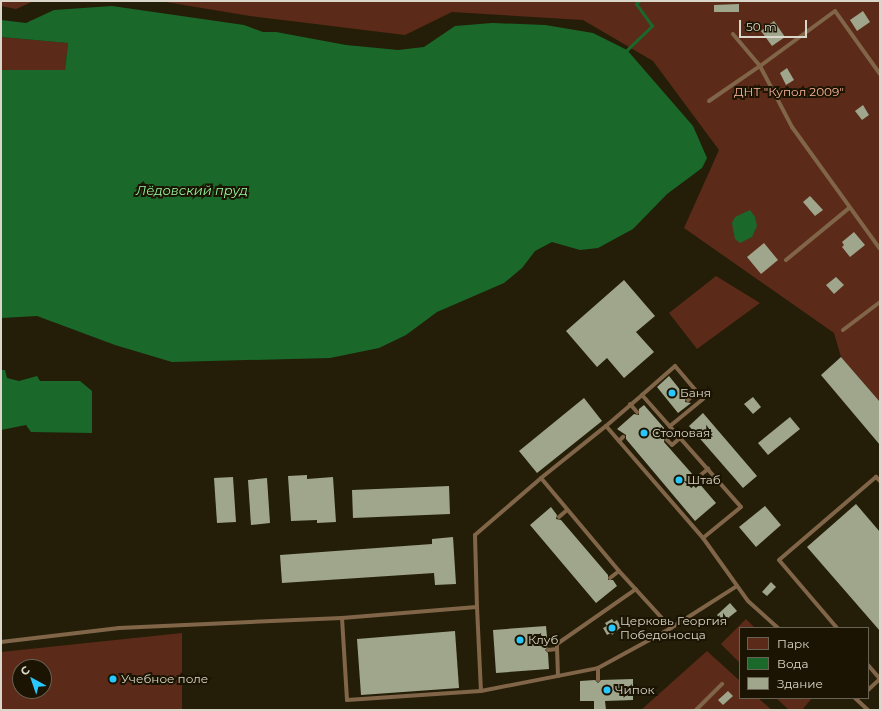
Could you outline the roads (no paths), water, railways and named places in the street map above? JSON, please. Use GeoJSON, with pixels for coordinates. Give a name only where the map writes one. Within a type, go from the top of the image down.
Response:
{"type":"FeatureCollection","features":[{"type":"Feature","properties":{"kind":"lane"},"geometry":{"type":"LineString","coordinates":[[709,101],[835,11],[880,74]]}},
{"type":"Feature","properties":{"kind":"lane"},"geometry":{"type":"LineString","coordinates":[[733,34],[760,66],[792,127],[880,249]]}},
{"type":"Feature","properties":{"kind":"lane"},"geometry":{"type":"LineString","coordinates":[[786,260],[849,208]]}},
{"type":"Feature","properties":{"kind":"lane"},"geometry":{"type":"LineString","coordinates":[[843,330],[880,302]]}},
{"type":"Feature","properties":{"kind":"lane"},"geometry":{"type":"LineString","coordinates":[[481,691],[475,535],[541,478],[665,377],[675,366],[703,400],[670,426]]}},
{"type":"Feature","properties":{"kind":"lane"},"geometry":{"type":"LineString","coordinates":[[688,400],[696,392]]}},
{"type":"Feature","properties":{"kind":"lane"},"geometry":{"type":"LineString","coordinates":[[642,395],[741,507],[703,538]]}},
{"type":"Feature","properties":{"kind":"lane"},"geometry":{"type":"LineString","coordinates":[[630,404],[637,412]]}},
{"type":"Feature","properties":{"kind":"lane"},"geometry":{"type":"LineString","coordinates":[[606,426],[703,538],[748,601],[777,627]]}},
{"type":"Feature","properties":{"kind":"lane"},"geometry":{"type":"LineString","coordinates":[[619,441],[623,437]]}},
{"type":"Feature","properties":{"kind":"lane"},"geometry":{"type":"LineString","coordinates":[[667,440],[672,445],[680,438]]}},
{"type":"Feature","properties":{"kind":"lane"},"geometry":{"type":"LineString","coordinates":[[696,479],[708,470]]}},
{"type":"Feature","properties":{"kind":"lane"},"geometry":{"type":"LineString","coordinates":[[836,627],[779,560],[876,477],[880,481]]}},
{"type":"Feature","properties":{"kind":"lane"},"geometry":{"type":"LineString","coordinates":[[541,478],[618,571],[671,628]]}},
{"type":"Feature","properties":{"kind":"lane"},"geometry":{"type":"LineString","coordinates":[[559,517],[568,510]]}},
{"type":"Feature","properties":{"kind":"lane"},"geometry":{"type":"LineString","coordinates":[[610,578],[618,571]]}},
{"type":"Feature","properties":{"kind":"lane"},"geometry":{"type":"LineString","coordinates":[[342,618],[347,700],[481,691],[598,668],[671,628],[737,586]]}},
{"type":"Feature","properties":{"kind":"lane"},"geometry":{"type":"LineString","coordinates":[[558,676],[557,644],[636,589]]}},
{"type":"Feature","properties":{"kind":"lane"},"geometry":{"type":"LineString","coordinates":[[1,642],[119,628],[342,618],[477,608]]}},
{"type":"Feature","properties":{"kind":"lane"},"geometry":{"type":"LineString","coordinates":[[548,650],[557,649]]}},
{"type":"Feature","properties":{"kind":"lane"},"geometry":{"type":"LineString","coordinates":[[869,666],[880,679],[869,689]]}},
{"type":"Feature","properties":{"kind":"lane"},"geometry":{"type":"LineString","coordinates":[[598,668],[598,680]]}},
{"type":"Feature","properties":{"kind":"lane"},"geometry":{"type":"LineString","coordinates":[[696,710],[722,684]]}},
{"type":"Feature","properties":{"kind":"lane"},"geometry":{"type":"LineString","coordinates":[[858,699],[868,710]]}},
{"type":"Feature","properties":{"kind":"water","name":"Лёдовский пруд"},"geometry":{"type":"Polygon","coordinates":[[[112,6],[244,25],[263,32],[276,32],[346,45],[398,50],[424,47],[455,26],[492,23],[545,25],[593,33],[627,50],[693,126],[707,158],[702,168],[667,194],[633,229],[598,248],[580,250],[552,242],[535,251],[522,268],[504,283],[437,312],[406,335],[379,348],[330,358],[172,362],[115,345],[37,316],[1,318],[1,70],[65,70],[68,43],[1,37],[1,20],[26,23],[54,10],[112,6]]]}},
{"type":"Feature","properties":{"kind":"water"},"geometry":{"type":"Polygon","coordinates":[[[750,210],[755,217],[757,226],[752,237],[740,243],[735,239],[732,223],[735,217],[750,210]]]}},
{"type":"Feature","properties":{"kind":"water"},"geometry":{"type":"Polygon","coordinates":[[[1,370],[5,370],[7,378],[19,381],[37,376],[40,381],[80,381],[92,391],[92,433],[31,432],[26,425],[1,430],[1,370]]]}},
{"type":"Feature","properties":{"kind":"waterway"},"geometry":{"type":"LineString","coordinates":[[627,50],[652,26],[636,4],[639,1]]}},
{"type":"Feature","properties":{"kind":"place","name":"Баня"},"geometry":{"type":"Point","coordinates":[672,393]}},
{"type":"Feature","properties":{"kind":"place","name":"Столовая"},"geometry":{"type":"Point","coordinates":[644,433]}},
{"type":"Feature","properties":{"kind":"place","name":"Штаб"},"geometry":{"type":"Point","coordinates":[679,480]}},
{"type":"Feature","properties":{"kind":"place","name":"Церковь Георгия Победоносца"},"geometry":{"type":"Point","coordinates":[612,628]}},
{"type":"Feature","properties":{"kind":"place","name":"Клуб"},"geometry":{"type":"Point","coordinates":[520,640]}},
{"type":"Feature","properties":{"kind":"place","name":"Учебное поле"},"geometry":{"type":"Point","coordinates":[113,679]}},
{"type":"Feature","properties":{"kind":"place","name":"Чипок"},"geometry":{"type":"Point","coordinates":[607,690]}},
{"type":"Feature","properties":{"kind":"park label","name":"ДНТ \"Купол 2009\""},"geometry":{"type":"Point","coordinates":[789,92]}}]}
